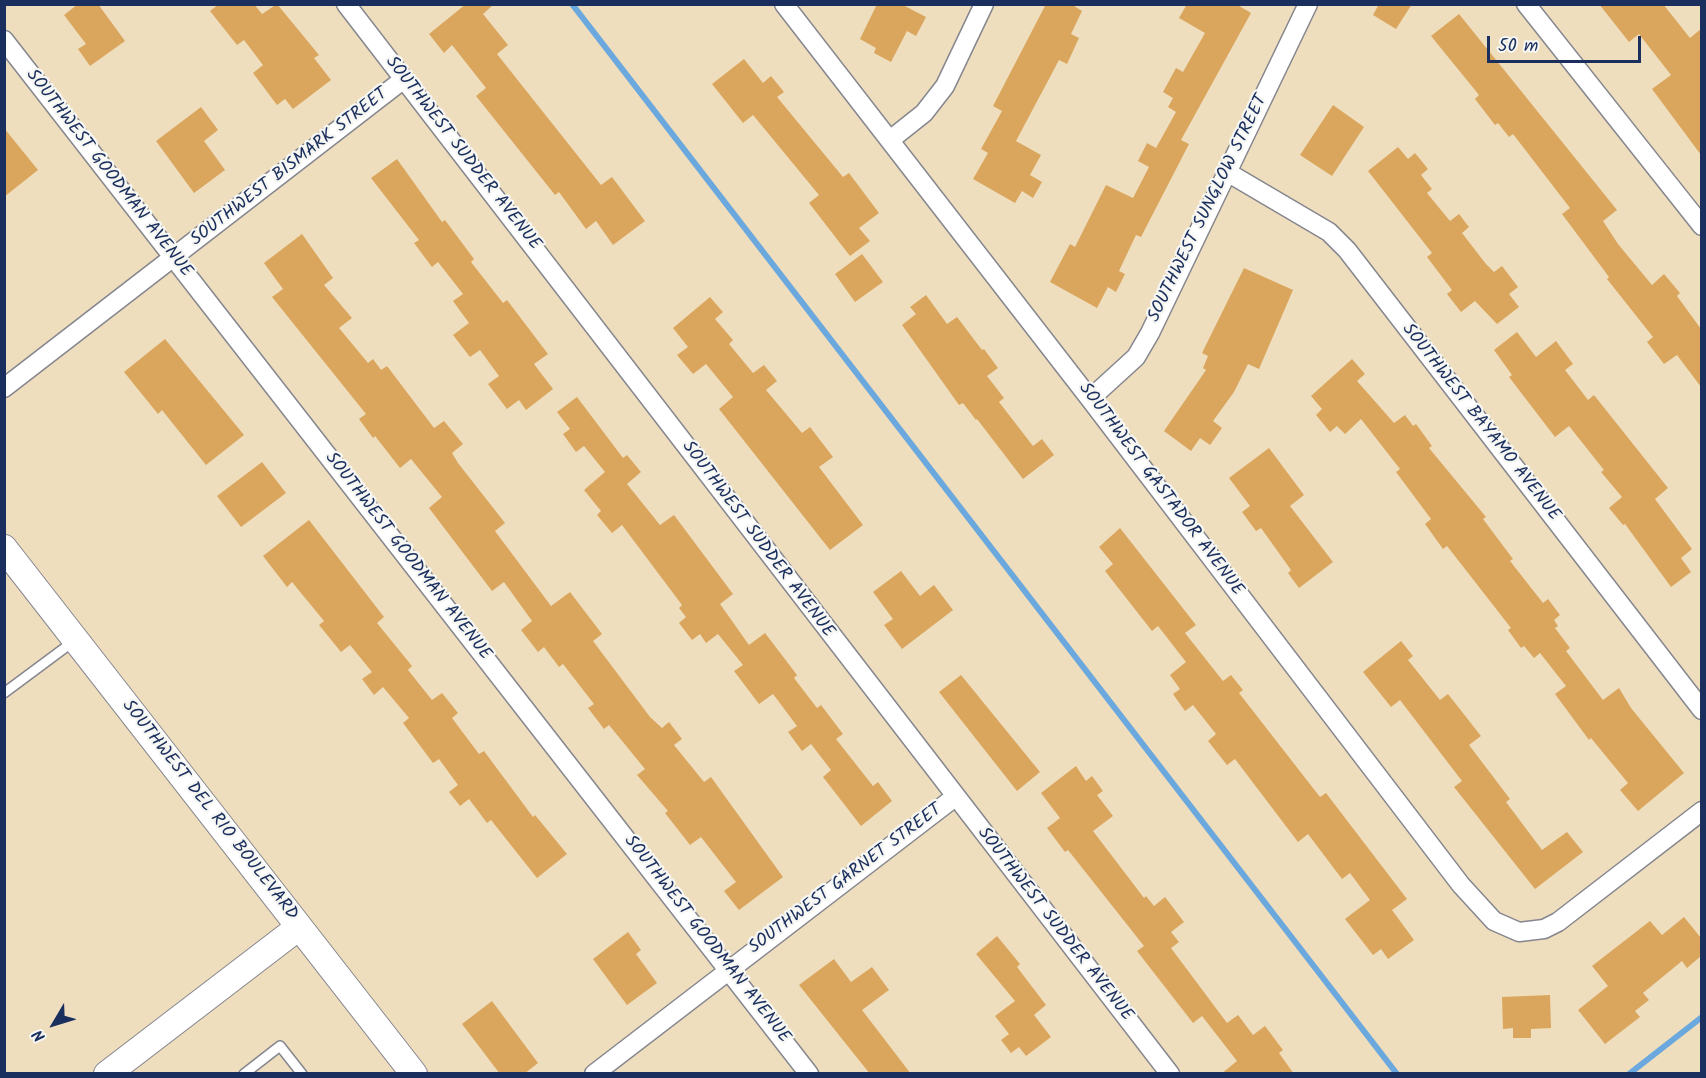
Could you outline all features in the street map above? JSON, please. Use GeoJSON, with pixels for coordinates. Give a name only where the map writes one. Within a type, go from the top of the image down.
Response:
{"type":"FeatureCollection","features":[{"type":"Feature","properties":{"kind":"street","name":"SOUTHWEST SUDDER AVENUE"},"geometry":{"type":"LineString","coordinates":[[346,4],[1170,1074]]}},
{"type":"Feature","properties":{"kind":"street","name":"SOUTHWEST GASTADOR AVENUE"},"geometry":{"type":"LineString","coordinates":[[784,4],[1481,910],[1494,921],[1519,932],[1544,929],[1558,922],[1701,811]]}},
{"type":"Feature","properties":{"kind":"street"},"geometry":{"type":"LineString","coordinates":[[890,140],[924,113],[945,86],[984,4]]}},
{"type":"Feature","properties":{"kind":"street","name":"SOUTHWEST SUNGLOW STREET"},"geometry":{"type":"LineString","coordinates":[[1090,399],[1136,357],[1150,333],[1308,4]]}},
{"type":"Feature","properties":{"kind":"street"},"geometry":{"type":"LineString","coordinates":[[1526,4],[1701,226]]}},
{"type":"Feature","properties":{"kind":"street","name":"SOUTHWEST GOODMAN AVENUE"},"geometry":{"type":"LineString","coordinates":[[4,40],[730,969],[809,1074]]}},
{"type":"Feature","properties":{"kind":"street","name":"SOUTHWEST BISMARK STREET"},"geometry":{"type":"LineString","coordinates":[[4,388],[174,259],[404,79]]}},
{"type":"Feature","properties":{"kind":"street","name":"SOUTHWEST BAYAMO AVENUE"},"geometry":{"type":"LineString","coordinates":[[1227,172],[1329,232],[1347,250],[1701,710]]}},
{"type":"Feature","properties":{"kind":"street","name":"SOUTHWEST DEL RIO BOULEVARD"},"geometry":{"type":"LineString","coordinates":[[4,548],[414,1074]]}},
{"type":"Feature","properties":{"kind":"street","name":"SOUTHWEST GARNET STREET"},"geometry":{"type":"LineString","coordinates":[[594,1074],[955,797]]}},
{"type":"Feature","properties":{"kind":"street"},"geometry":{"type":"LineString","coordinates":[[108,1073],[299,927]]}},
{"type":"Feature","properties":{"kind":"lane"},"geometry":{"type":"LineString","coordinates":[[4,693],[76,639]]}},
{"type":"Feature","properties":{"kind":"lane"},"geometry":{"type":"LineString","coordinates":[[244,1074],[280,1046],[302,1074]]}},
{"type":"Feature","properties":{"kind":"building"},"geometry":{"type":"Polygon","coordinates":[[[78,4],[98,4],[125,41],[90,66],[78,49],[86,44],[64,15],[78,4]]]}},
{"type":"Feature","properties":{"kind":"building"},"geometry":{"type":"Polygon","coordinates":[[[219,4],[254,4],[262,14],[277,4],[319,55],[314,58],[331,80],[293,109],[285,99],[277,105],[253,73],[263,65],[244,40],[237,45],[210,11],[219,4]]]}},
{"type":"Feature","properties":{"kind":"building"},"geometry":{"type":"Polygon","coordinates":[[[466,4],[494,4],[483,14],[508,45],[497,54],[601,185],[612,177],[645,221],[613,245],[596,221],[586,229],[559,192],[555,195],[476,96],[486,88],[452,45],[444,53],[429,34],[466,4]]]}},
{"type":"Feature","properties":{"kind":"building"},"geometry":{"type":"Polygon","coordinates":[[[877,4],[901,4],[926,17],[916,36],[907,31],[891,62],[874,53],[876,48],[860,39],[877,4]]]}},
{"type":"Feature","properties":{"kind":"building"},"geometry":{"type":"Polygon","coordinates":[[[1046,4],[1071,4],[1082,11],[1071,34],[1079,38],[1067,64],[1059,60],[1016,141],[1041,155],[1030,175],[1042,182],[1033,198],[1022,191],[1015,203],[973,179],[988,153],[981,149],[1002,111],[993,106],[1046,4]]]}},
{"type":"Feature","properties":{"kind":"building"},"geometry":{"type":"Polygon","coordinates":[[[1187,4],[1236,4],[1251,13],[1181,140],[1189,144],[1141,237],[1136,235],[1119,271],[1125,274],[1116,292],[1108,287],[1097,308],[1050,282],[1070,244],[1075,247],[1106,185],[1133,198],[1149,167],[1138,161],[1147,143],[1156,148],[1176,112],[1168,107],[1173,98],[1163,92],[1176,68],[1183,72],[1205,33],[1179,18],[1187,4]]]}},
{"type":"Feature","properties":{"kind":"building"},"geometry":{"type":"Polygon","coordinates":[[[1379,4],[1412,4],[1396,29],[1373,15],[1379,4]]]}},
{"type":"Feature","properties":{"kind":"building"},"geometry":{"type":"Polygon","coordinates":[[[1599,4],[1663,4],[1690,38],[1701,29],[1701,155],[1652,89],[1671,75],[1639,34],[1629,42],[1599,4]]]}},
{"type":"Feature","properties":{"kind":"building"},"geometry":{"type":"Polygon","coordinates":[[[1459,14],[1617,210],[1603,221],[1618,244],[1652,285],[1664,274],[1680,293],[1677,296],[1701,329],[1701,387],[1677,355],[1664,364],[1647,342],[1653,337],[1607,279],[1609,277],[1562,214],[1570,208],[1513,134],[1509,137],[1498,123],[1495,125],[1475,99],[1479,95],[1431,36],[1459,14]]]}},
{"type":"Feature","properties":{"kind":"building"},"geometry":{"type":"Polygon","coordinates":[[[744,59],[763,83],[771,76],[784,92],[777,97],[843,177],[849,173],[879,213],[859,228],[870,241],[850,256],[809,203],[819,195],[753,115],[743,123],[712,84],[744,59]]]}},
{"type":"Feature","properties":{"kind":"building"},"geometry":{"type":"Polygon","coordinates":[[[1333,105],[1364,127],[1332,176],[1300,155],[1333,105]]]}},
{"type":"Feature","properties":{"kind":"building"},"geometry":{"type":"Polygon","coordinates":[[[201,107],[218,130],[204,141],[225,170],[194,193],[156,141],[201,107]]]}},
{"type":"Feature","properties":{"kind":"building"},"geometry":{"type":"Polygon","coordinates":[[[4,128],[38,170],[4,197],[4,128]]]}},
{"type":"Feature","properties":{"kind":"building"},"geometry":{"type":"Polygon","coordinates":[[[1398,147],[1408,159],[1415,153],[1428,169],[1421,175],[1432,189],[1427,193],[1450,221],[1459,214],[1469,227],[1462,233],[1486,264],[1494,272],[1502,266],[1518,287],[1509,294],[1519,307],[1497,324],[1475,301],[1461,312],[1447,294],[1452,290],[1427,257],[1432,253],[1368,171],[1398,147]]]}},
{"type":"Feature","properties":{"kind":"building"},"geometry":{"type":"Polygon","coordinates":[[[397,159],[442,222],[445,220],[474,259],[471,262],[503,303],[507,300],[548,354],[534,364],[553,389],[526,410],[519,400],[507,409],[488,384],[499,376],[480,350],[470,357],[453,335],[469,323],[453,301],[463,294],[438,262],[432,267],[414,243],[419,240],[371,178],[397,159]]]}},
{"type":"Feature","properties":{"kind":"building"},"geometry":{"type":"Polygon","coordinates":[[[302,234],[333,278],[324,285],[352,318],[339,328],[368,363],[373,359],[381,370],[387,366],[434,428],[444,421],[463,444],[452,453],[505,523],[495,531],[551,606],[570,592],[602,634],[593,641],[650,717],[662,728],[669,722],[682,739],[674,745],[704,782],[711,777],[783,877],[739,910],[724,891],[736,882],[701,837],[690,845],[665,813],[668,811],[637,775],[645,769],[609,725],[604,729],[588,708],[594,704],[563,664],[559,667],[544,647],[538,652],[521,630],[532,621],[504,582],[492,591],[429,508],[442,497],[411,459],[400,468],[375,436],[373,438],[359,419],[366,414],[272,297],[283,289],[264,263],[302,234]]]}},
{"type":"Feature","properties":{"kind":"building"},"geometry":{"type":"Polygon","coordinates":[[[862,254],[883,282],[855,302],[835,274],[862,254]]]}},
{"type":"Feature","properties":{"kind":"building"},"geometry":{"type":"Polygon","coordinates":[[[1244,268],[1293,290],[1259,369],[1248,364],[1234,392],[1213,421],[1222,428],[1210,445],[1200,438],[1191,451],[1164,431],[1206,370],[1203,368],[1208,356],[1202,353],[1244,268]]]}},
{"type":"Feature","properties":{"kind":"building"},"geometry":{"type":"Polygon","coordinates":[[[926,295],[947,324],[957,317],[982,350],[984,349],[998,368],[987,376],[1004,398],[999,402],[1033,446],[1042,439],[1054,455],[1023,479],[977,419],[963,403],[959,405],[902,325],[916,314],[910,307],[926,295]]]}},
{"type":"Feature","properties":{"kind":"building"},"geometry":{"type":"Polygon","coordinates":[[[710,297],[723,312],[715,319],[733,340],[729,344],[753,373],[764,365],[777,381],[766,390],[802,433],[810,427],[833,457],[819,467],[863,525],[830,550],[719,409],[733,397],[706,364],[693,374],[677,355],[688,347],[673,328],[710,297]]]}},
{"type":"Feature","properties":{"kind":"building"},"geometry":{"type":"Polygon","coordinates":[[[1517,332],[1536,357],[1556,341],[1573,364],[1565,370],[1588,400],[1594,395],[1668,488],[1655,499],[1692,549],[1681,558],[1691,572],[1671,587],[1625,524],[1623,525],[1609,508],[1622,497],[1601,472],[1604,470],[1569,426],[1555,437],[1509,377],[1512,375],[1494,350],[1517,332]]]}},
{"type":"Feature","properties":{"kind":"building"},"geometry":{"type":"Polygon","coordinates":[[[165,339],[244,435],[206,465],[162,410],[158,414],[124,372],[165,339]]]}},
{"type":"Feature","properties":{"kind":"building"},"geometry":{"type":"Polygon","coordinates":[[[1352,359],[1365,374],[1357,381],[1394,423],[1405,415],[1413,426],[1416,424],[1432,446],[1429,448],[1486,517],[1483,519],[1513,559],[1510,561],[1543,603],[1548,599],[1560,615],[1554,620],[1558,626],[1555,628],[1570,648],[1566,651],[1603,700],[1619,688],[1631,708],[1684,773],[1638,811],[1620,790],[1628,783],[1591,738],[1589,740],[1555,694],[1566,686],[1540,653],[1534,658],[1524,646],[1521,648],[1508,630],[1511,628],[1447,546],[1443,549],[1425,524],[1431,519],[1396,472],[1400,469],[1361,419],[1345,434],[1337,426],[1330,432],[1316,415],[1322,409],[1311,396],[1352,359]]]}},
{"type":"Feature","properties":{"kind":"building"},"geometry":{"type":"Polygon","coordinates":[[[577,397],[623,458],[627,455],[641,472],[627,484],[660,525],[674,515],[733,594],[720,604],[749,645],[765,633],[797,675],[794,678],[817,708],[821,705],[843,734],[836,739],[873,786],[878,782],[892,801],[861,826],[823,777],[831,770],[811,744],[802,751],[788,732],[797,726],[773,694],[759,704],[734,671],[743,665],[718,634],[706,643],[700,634],[692,640],[679,623],[686,617],[679,608],[682,605],[622,525],[612,533],[597,515],[601,511],[584,490],[605,472],[584,446],[576,452],[563,434],[570,429],[557,412],[577,397]]]}},
{"type":"Feature","properties":{"kind":"building"},"geometry":{"type":"Polygon","coordinates":[[[1269,448],[1304,495],[1290,506],[1333,562],[1299,588],[1288,573],[1291,570],[1261,528],[1256,531],[1242,512],[1250,506],[1229,478],[1269,448]]]}},
{"type":"Feature","properties":{"kind":"building"},"geometry":{"type":"Polygon","coordinates":[[[262,462],[286,493],[241,527],[217,496],[262,462]]]}},
{"type":"Feature","properties":{"kind":"building"},"geometry":{"type":"Polygon","coordinates":[[[309,520],[384,617],[377,623],[412,666],[408,670],[432,700],[442,693],[458,713],[452,718],[479,754],[484,751],[533,817],[535,815],[567,854],[537,878],[491,820],[487,823],[469,799],[460,806],[449,792],[458,785],[439,759],[433,763],[403,723],[409,718],[383,687],[374,695],[362,679],[372,672],[350,645],[341,652],[319,625],[324,621],[292,582],[287,587],[263,556],[309,520]]]}},
{"type":"Feature","properties":{"kind":"building"},"geometry":{"type":"Polygon","coordinates":[[[1120,528],[1196,625],[1185,633],[1223,681],[1231,675],[1243,690],[1239,693],[1320,797],[1326,793],[1407,899],[1392,910],[1414,940],[1388,959],[1381,949],[1373,955],[1345,919],[1370,900],[1350,873],[1342,879],[1308,834],[1298,842],[1235,759],[1227,765],[1208,741],[1216,734],[1193,705],[1185,711],[1173,694],[1180,689],[1170,675],[1186,662],[1158,626],[1152,631],[1105,571],[1113,564],[1099,547],[1120,528]]]}},
{"type":"Feature","properties":{"kind":"building"},"geometry":{"type":"Polygon","coordinates":[[[901,571],[920,596],[934,585],[953,610],[902,649],[884,625],[893,619],[873,592],[901,571]]]}},
{"type":"Feature","properties":{"kind":"building"},"geometry":{"type":"Polygon","coordinates":[[[1401,641],[1413,656],[1408,660],[1440,700],[1448,694],[1481,736],[1469,745],[1510,799],[1506,802],[1542,850],[1567,832],[1583,852],[1535,889],[1454,787],[1462,781],[1400,700],[1391,707],[1363,672],[1401,641]]]}},
{"type":"Feature","properties":{"kind":"building"},"geometry":{"type":"Polygon","coordinates":[[[961,675],[1040,772],[1017,791],[939,692],[961,675]]]}},
{"type":"Feature","properties":{"kind":"building"},"geometry":{"type":"Polygon","coordinates":[[[1076,766],[1086,781],[1092,776],[1103,791],[1097,795],[1113,816],[1093,831],[1144,898],[1146,896],[1154,906],[1165,897],[1184,922],[1171,932],[1179,942],[1171,948],[1227,1023],[1238,1015],[1253,1035],[1265,1026],[1283,1050],[1279,1053],[1294,1074],[1221,1074],[1237,1061],[1202,1016],[1193,1023],[1137,951],[1144,946],[1068,850],[1065,852],[1047,828],[1060,818],[1041,793],[1076,766]]]}},
{"type":"Feature","properties":{"kind":"building"},"geometry":{"type":"Polygon","coordinates":[[[1684,917],[1701,938],[1701,956],[1687,968],[1682,961],[1643,993],[1649,1000],[1635,1011],[1640,1017],[1605,1044],[1578,1010],[1608,986],[1592,966],[1650,921],[1662,935],[1684,917]]]}},
{"type":"Feature","properties":{"kind":"building"},"geometry":{"type":"Polygon","coordinates":[[[628,932],[641,950],[636,954],[657,983],[627,1005],[593,959],[628,932]]]}},
{"type":"Feature","properties":{"kind":"building"},"geometry":{"type":"Polygon","coordinates":[[[997,936],[1020,964],[1017,967],[1046,1005],[1034,1015],[1051,1037],[1026,1056],[1019,1047],[1011,1053],[1001,1040],[1009,1034],[995,1016],[1015,1001],[976,954],[997,936]]]}},
{"type":"Feature","properties":{"kind":"building"},"geometry":{"type":"Polygon","coordinates":[[[834,959],[851,982],[872,967],[889,990],[862,1010],[911,1074],[870,1074],[799,985],[834,959]]]}},
{"type":"Feature","properties":{"kind":"building"},"geometry":{"type":"Polygon","coordinates":[[[1550,995],[1551,1028],[1531,1029],[1531,1038],[1513,1038],[1513,1028],[1503,1029],[1502,997],[1550,995]]]}},
{"type":"Feature","properties":{"kind":"building"},"geometry":{"type":"Polygon","coordinates":[[[492,1001],[538,1063],[524,1074],[500,1074],[462,1024],[492,1001]]]}},
{"type":"Feature","properties":{"kind":"waterway"},"geometry":{"type":"LineString","coordinates":[[572,4],[1397,1074]]}},
{"type":"Feature","properties":{"kind":"waterway"},"geometry":{"type":"LineString","coordinates":[[1629,1074],[1702,1017]]}}]}
